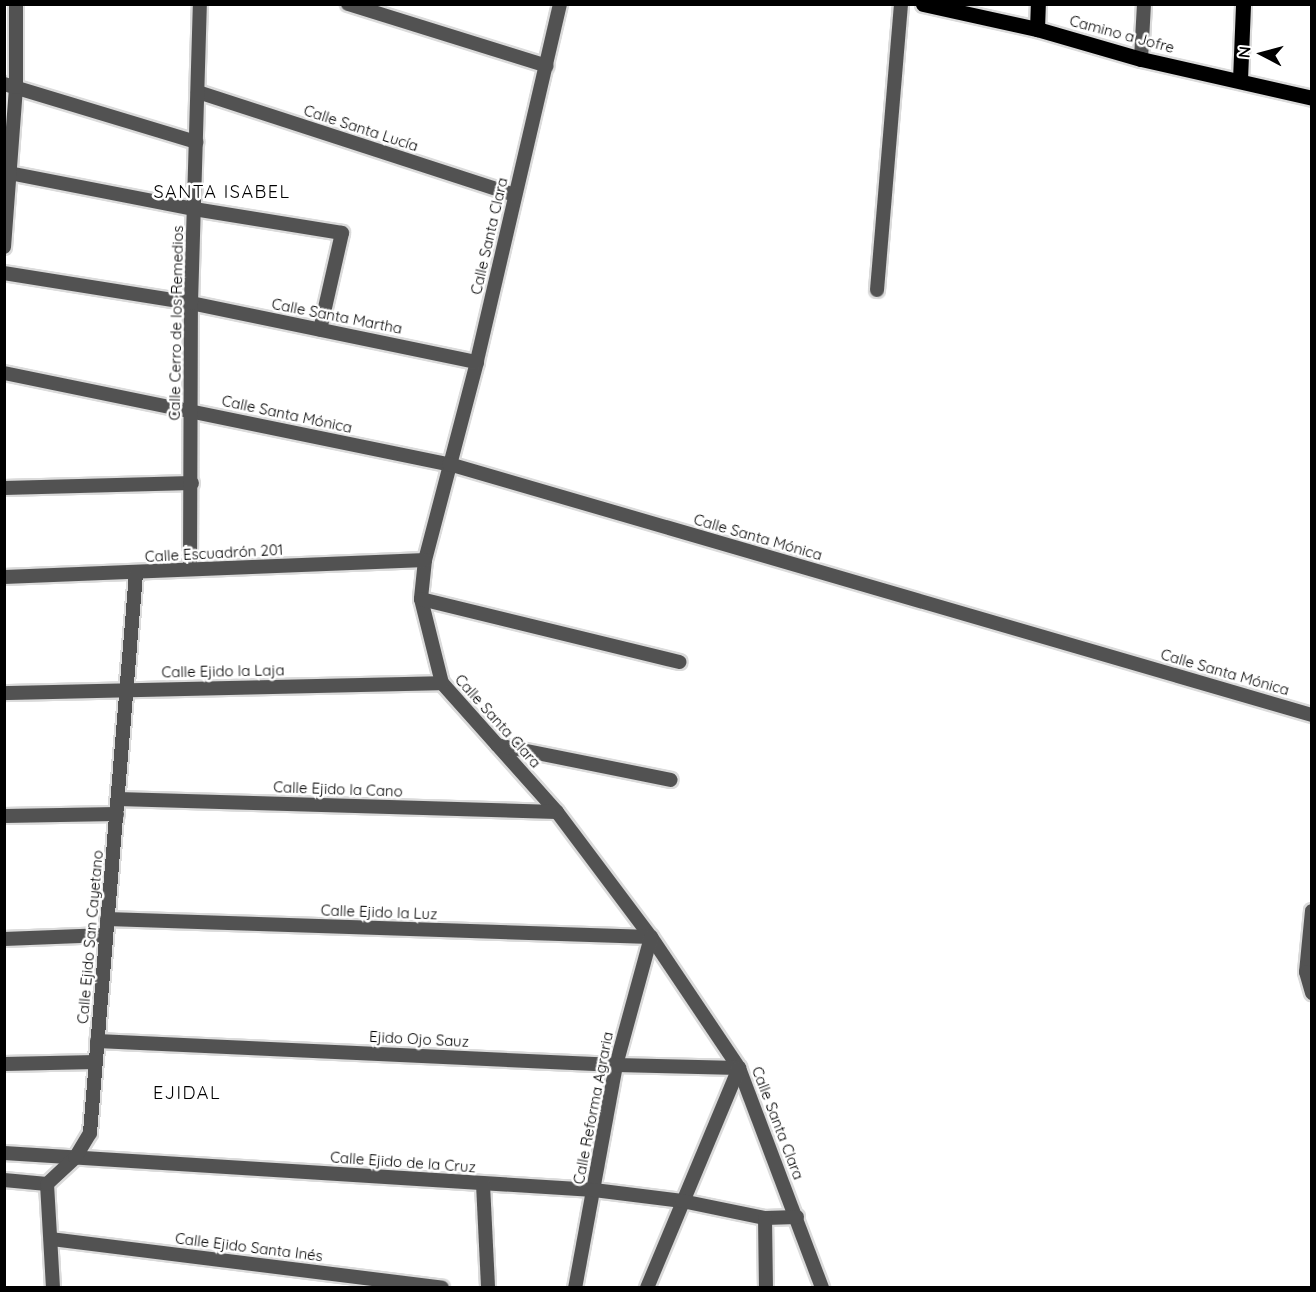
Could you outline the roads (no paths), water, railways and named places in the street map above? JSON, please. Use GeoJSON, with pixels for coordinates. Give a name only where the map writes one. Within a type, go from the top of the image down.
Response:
{"type":"FeatureCollection","features":[{"type":"Feature","properties":{"kind":"main road","name":"Camino a Jofre"},"geometry":{"type":"LineString","coordinates":[[924,4],[1037,29],[1141,59],[1311,98]]}},
{"type":"Feature","properties":{"kind":"main road"},"geometry":{"type":"LineString","coordinates":[[1037,29],[1038,4]]}},
{"type":"Feature","properties":{"kind":"main road"},"geometry":{"type":"LineString","coordinates":[[1240,80],[1244,4]]}},
{"type":"Feature","properties":{"kind":"street"},"geometry":{"type":"LineString","coordinates":[[4,247],[10,85],[16,4]]}},
{"type":"Feature","properties":{"kind":"street","name":"Calle Cerro de los Remedios"},"geometry":{"type":"LineString","coordinates":[[190,569],[191,303],[200,4]]}},
{"type":"Feature","properties":{"kind":"street"},"geometry":{"type":"LineString","coordinates":[[348,4],[547,66]]}},
{"type":"Feature","properties":{"kind":"street","name":"Calle Santa Clara"},"geometry":{"type":"LineString","coordinates":[[560,4],[477,362],[448,464],[425,560],[421,599],[442,683],[557,812],[651,937],[739,1068],[822,1287]]}},
{"type":"Feature","properties":{"kind":"street"},"geometry":{"type":"LineString","coordinates":[[877,290],[901,4]]}},
{"type":"Feature","properties":{"kind":"street"},"geometry":{"type":"LineString","coordinates":[[1141,59],[1144,4]]}},
{"type":"Feature","properties":{"kind":"street"},"geometry":{"type":"LineString","coordinates":[[10,85],[196,142]]}},
{"type":"Feature","properties":{"kind":"street","name":"Calle Santa Lucía"},"geometry":{"type":"LineString","coordinates":[[198,92],[515,195]]}},
{"type":"Feature","properties":{"kind":"street"},"geometry":{"type":"LineString","coordinates":[[7,173],[194,209],[342,233],[320,330]]}},
{"type":"Feature","properties":{"kind":"street","name":"Calle Santa Martha"},"geometry":{"type":"LineString","coordinates":[[4,273],[191,303],[477,362]]}},
{"type":"Feature","properties":{"kind":"street","name":"Calle Santa Mónica"},"geometry":{"type":"LineString","coordinates":[[4,373],[448,464],[1311,715]]}},
{"type":"Feature","properties":{"kind":"street"},"geometry":{"type":"LineString","coordinates":[[4,488],[192,483]]}},
{"type":"Feature","properties":{"kind":"street","name":"Calle Escuadrón 201"},"geometry":{"type":"LineString","coordinates":[[4,577],[425,560]]}},
{"type":"Feature","properties":{"kind":"street","name":"Calle Ejido San Cayetano"},"geometry":{"type":"LineString","coordinates":[[47,1184],[75,1158],[90,1132],[136,573]]}},
{"type":"Feature","properties":{"kind":"street"},"geometry":{"type":"LineString","coordinates":[[421,599],[679,662]]}},
{"type":"Feature","properties":{"kind":"street","name":"Calle Ejido la Laja"},"geometry":{"type":"LineString","coordinates":[[4,693],[442,683]]}},
{"type":"Feature","properties":{"kind":"street"},"geometry":{"type":"LineString","coordinates":[[497,745],[671,780]]}},
{"type":"Feature","properties":{"kind":"street","name":"Calle Ejido la Cano"},"geometry":{"type":"LineString","coordinates":[[118,799],[557,812]]}},
{"type":"Feature","properties":{"kind":"street"},"geometry":{"type":"LineString","coordinates":[[4,816],[117,814]]}},
{"type":"Feature","properties":{"kind":"street"},"geometry":{"type":"LineString","coordinates":[[1311,911],[1306,972],[1311,993]]}},
{"type":"Feature","properties":{"kind":"street","name":"Calle Ejido la Luz"},"geometry":{"type":"LineString","coordinates":[[107,919],[651,937]]}},
{"type":"Feature","properties":{"kind":"street"},"geometry":{"type":"LineString","coordinates":[[4,939],[106,935]]}},
{"type":"Feature","properties":{"kind":"street","name":"Calle Reforma Agraria"},"geometry":{"type":"LineString","coordinates":[[575,1287],[616,1065],[651,937]]}},
{"type":"Feature","properties":{"kind":"street","name":"Ejido Ojo Sauz"},"geometry":{"type":"LineString","coordinates":[[98,1041],[616,1065],[739,1068]]}},
{"type":"Feature","properties":{"kind":"street"},"geometry":{"type":"LineString","coordinates":[[4,1064],[96,1062]]}},
{"type":"Feature","properties":{"kind":"street"},"geometry":{"type":"LineString","coordinates":[[647,1287],[739,1068]]}},
{"type":"Feature","properties":{"kind":"street","name":"Calle Ejido de la Cruz"},"geometry":{"type":"LineString","coordinates":[[4,1153],[594,1190],[682,1202],[765,1218],[797,1217]]}},
{"type":"Feature","properties":{"kind":"street"},"geometry":{"type":"LineString","coordinates":[[4,1180],[47,1184],[53,1287]]}},
{"type":"Feature","properties":{"kind":"street"},"geometry":{"type":"LineString","coordinates":[[483,1184],[488,1287]]}},
{"type":"Feature","properties":{"kind":"street"},"geometry":{"type":"LineString","coordinates":[[765,1218],[766,1287]]}},
{"type":"Feature","properties":{"kind":"street","name":"Calle Ejido Santa Inés"},"geometry":{"type":"LineString","coordinates":[[51,1239],[442,1287]]}},
{"type":"Feature","properties":{"kind":"district","name":"SANTA ISABEL"},"geometry":{"type":"Point","coordinates":[222,192]}},
{"type":"Feature","properties":{"kind":"district","name":"EJIDAL"},"geometry":{"type":"Point","coordinates":[187,1093]}}]}
